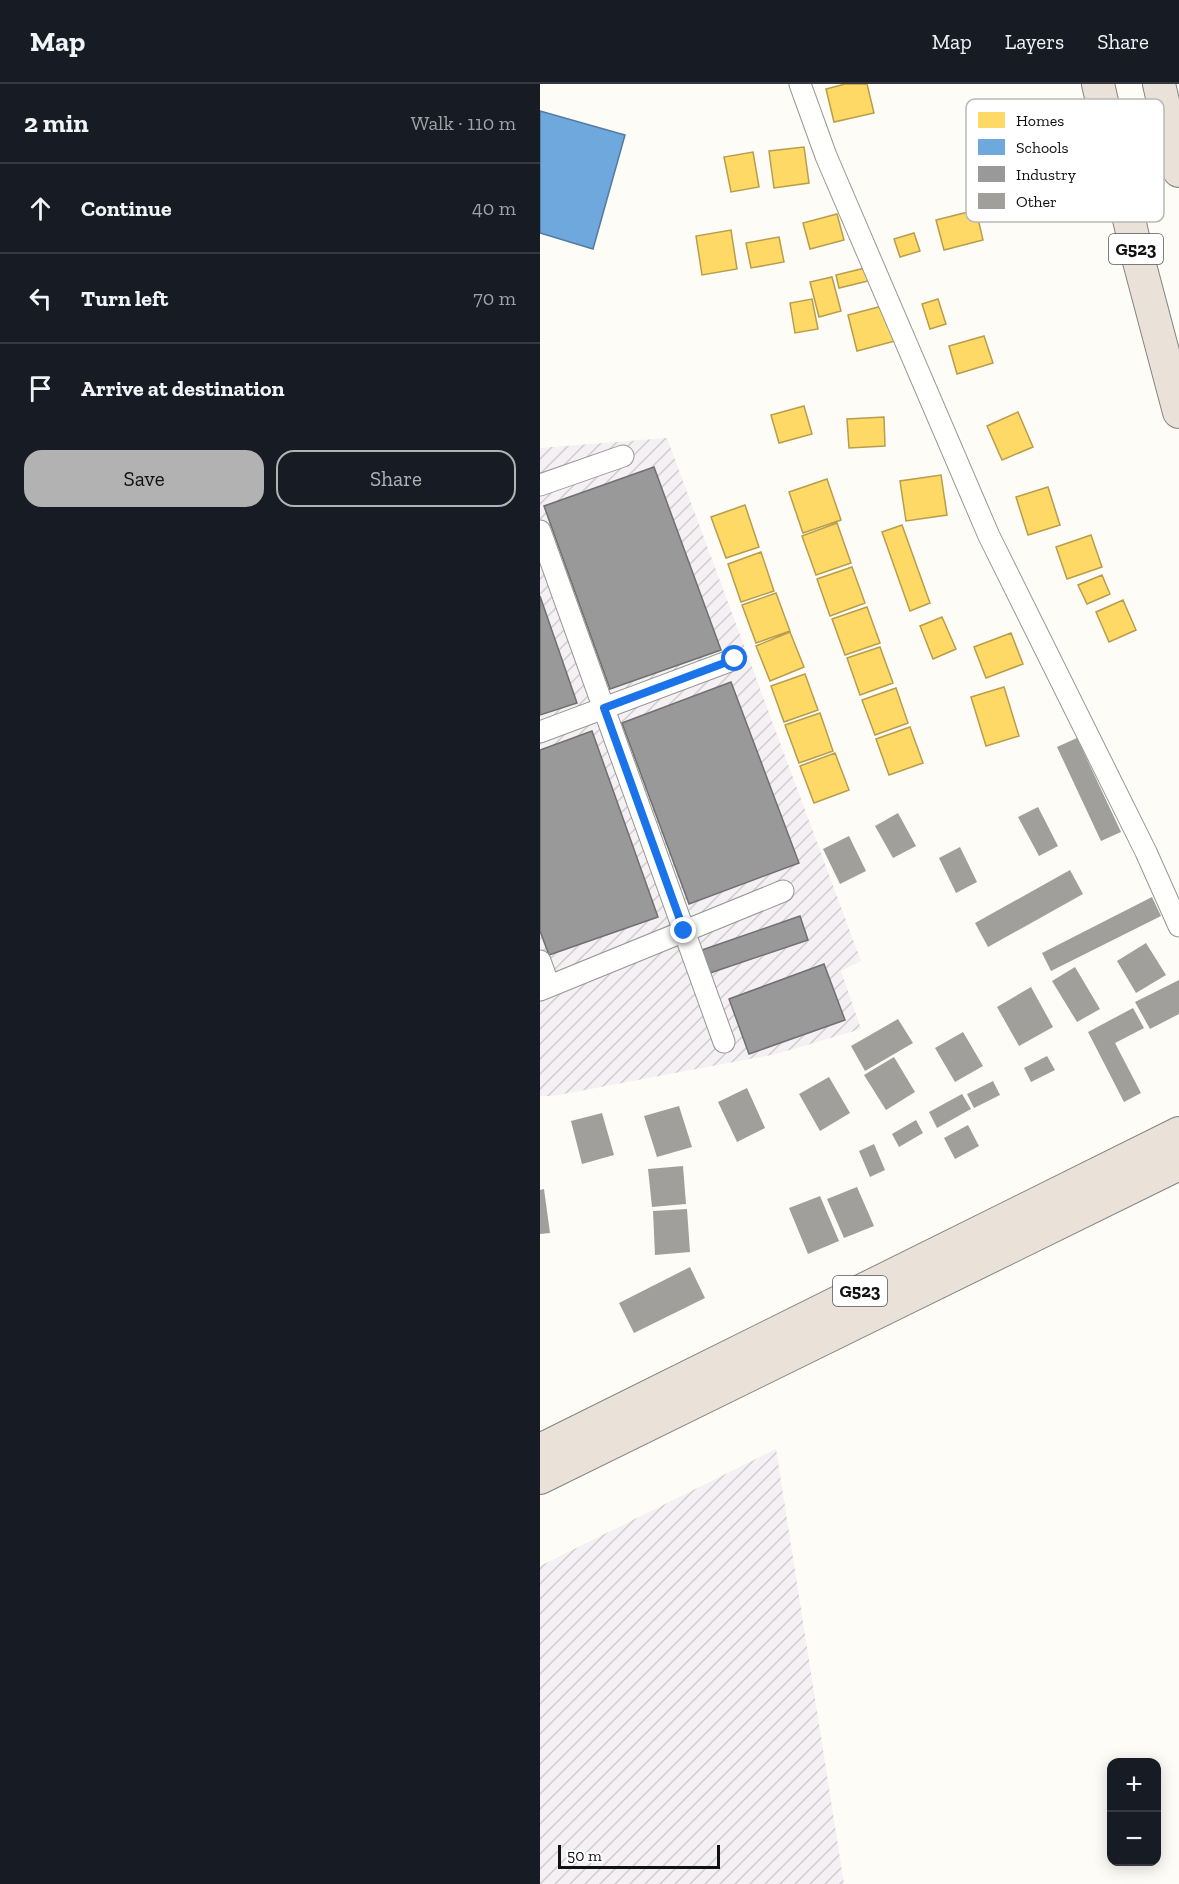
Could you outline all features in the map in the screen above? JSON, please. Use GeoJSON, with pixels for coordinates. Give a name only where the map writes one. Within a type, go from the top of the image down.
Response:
{"type":"FeatureCollection","features":[{"type":"Feature","properties":{"kind":"highway","name":"G523"},"geometry":{"type":"LineString","coordinates":[[1098,84],[1101,99]]}},
{"type":"Feature","properties":{"kind":"highway"},"geometry":{"type":"LineString","coordinates":[[1159,84],[1162,99]]}},
{"type":"Feature","properties":{"kind":"highway"},"geometry":{"type":"LineString","coordinates":[[1164,106],[1179,171]]}},
{"type":"Feature","properties":{"kind":"highway","name":"G523"},"geometry":{"type":"LineString","coordinates":[[1129,222],[1179,412]]}},
{"type":"Feature","properties":{"kind":"highway","name":"G523"},"geometry":{"type":"LineString","coordinates":[[540,1450],[1179,1132]]}},
{"type":"Feature","properties":{"kind":"highway","name":"G523"},"geometry":{"type":"LineString","coordinates":[[540,1478],[1179,1164]]}},
{"type":"Feature","properties":{"kind":"street"},"geometry":{"type":"LineString","coordinates":[[801,84],[826,156],[989,536],[1146,852],[1179,926]]}},
{"type":"Feature","properties":{"kind":"street"},"geometry":{"type":"LineString","coordinates":[[540,485],[623,456]]}},
{"type":"Feature","properties":{"kind":"street"},"geometry":{"type":"LineString","coordinates":[[540,531],[724,1041]]}},
{"type":"Feature","properties":{"kind":"street"},"geometry":{"type":"LineString","coordinates":[[540,732],[735,659]]}},
{"type":"Feature","properties":{"kind":"street"},"geometry":{"type":"LineString","coordinates":[[540,961],[544,988],[783,891]]}},
{"type":"Feature","properties":{"kind":"shaded area"},"geometry":{"type":"Polygon","coordinates":[[[667,438],[861,961],[841,971],[861,1029],[776,1054],[553,1096],[540,1096],[540,448],[667,438]]]}},
{"type":"Feature","properties":{"kind":"shaded area"},"geometry":{"type":"Polygon","coordinates":[[[776,1449],[844,1884],[540,1884],[540,1566],[776,1449]]]}},
{"type":"Feature","properties":{"kind":"building: Homes"},"geometry":{"type":"Polygon","coordinates":[[[845,84],[867,84],[874,113],[834,122],[826,89],[845,84]]]}},
{"type":"Feature","properties":{"kind":"building: Homes"},"geometry":{"type":"Polygon","coordinates":[[[804,147],[809,183],[774,188],[769,151],[804,147]]]}},
{"type":"Feature","properties":{"kind":"building: Homes"},"geometry":{"type":"Polygon","coordinates":[[[753,152],[759,187],[731,192],[724,157],[753,152]]]}},
{"type":"Feature","properties":{"kind":"building: Homes"},"geometry":{"type":"Polygon","coordinates":[[[966,212],[966,222],[979,222],[983,240],[944,250],[936,220],[966,212]]]}},
{"type":"Feature","properties":{"kind":"building: Homes"},"geometry":{"type":"Polygon","coordinates":[[[837,214],[844,240],[810,249],[803,223],[837,214]]]}},
{"type":"Feature","properties":{"kind":"building: Homes"},"geometry":{"type":"Polygon","coordinates":[[[731,230],[737,269],[702,275],[696,236],[731,230]]]}},
{"type":"Feature","properties":{"kind":"building: Homes"},"geometry":{"type":"Polygon","coordinates":[[[914,233],[920,251],[900,257],[894,239],[914,233]]]}},
{"type":"Feature","properties":{"kind":"building: Homes"},"geometry":{"type":"Polygon","coordinates":[[[779,237],[784,262],[751,268],[746,243],[779,237]]]}},
{"type":"Feature","properties":{"kind":"building: Homes"},"geometry":{"type":"Polygon","coordinates":[[[865,268],[868,281],[839,288],[836,275],[865,268]]]}},
{"type":"Feature","properties":{"kind":"building: Homes"},"geometry":{"type":"Polygon","coordinates":[[[832,277],[841,311],[819,317],[810,282],[832,277]]]}},
{"type":"Feature","properties":{"kind":"building: Homes"},"geometry":{"type":"Polygon","coordinates":[[[812,299],[818,329],[795,333],[790,303],[812,299]]]}},
{"type":"Feature","properties":{"kind":"building: Homes"},"geometry":{"type":"Polygon","coordinates":[[[938,299],[946,324],[930,329],[922,304],[938,299]]]}},
{"type":"Feature","properties":{"kind":"building: Homes"},"geometry":{"type":"Polygon","coordinates":[[[886,305],[895,341],[857,351],[848,315],[886,305]]]}},
{"type":"Feature","properties":{"kind":"building: Homes"},"geometry":{"type":"Polygon","coordinates":[[[984,336],[993,363],[957,374],[949,346],[984,336]]]}},
{"type":"Feature","properties":{"kind":"building: Homes"},"geometry":{"type":"Polygon","coordinates":[[[804,406],[812,434],[779,443],[771,415],[804,406]]]}},
{"type":"Feature","properties":{"kind":"building: Homes"},"geometry":{"type":"Polygon","coordinates":[[[1018,412],[1033,447],[1002,460],[987,426],[1018,412]]]}},
{"type":"Feature","properties":{"kind":"building: Homes"},"geometry":{"type":"Polygon","coordinates":[[[884,417],[885,446],[849,448],[847,419],[884,417]]]}},
{"type":"Feature","properties":{"kind":"building: Homes"},"geometry":{"type":"Polygon","coordinates":[[[941,475],[947,515],[906,521],[900,481],[941,475]]]}},
{"type":"Feature","properties":{"kind":"building: Homes"},"geometry":{"type":"Polygon","coordinates":[[[827,479],[841,520],[803,533],[789,492],[827,479]]]}},
{"type":"Feature","properties":{"kind":"building: Homes"},"geometry":{"type":"Polygon","coordinates":[[[1048,487],[1060,525],[1028,535],[1016,497],[1048,487]]]}},
{"type":"Feature","properties":{"kind":"building: Homes"},"geometry":{"type":"Polygon","coordinates":[[[745,505],[759,547],[726,558],[711,517],[745,505]]]}},
{"type":"Feature","properties":{"kind":"building: Homes"},"geometry":{"type":"Polygon","coordinates":[[[837,523],[851,563],[816,575],[802,536],[837,523]]]}},
{"type":"Feature","properties":{"kind":"building: Homes"},"geometry":{"type":"Polygon","coordinates":[[[902,525],[930,603],[910,611],[882,532],[902,525]]]}},
{"type":"Feature","properties":{"kind":"building: Homes"},"geometry":{"type":"Polygon","coordinates":[[[1091,535],[1102,567],[1067,579],[1056,547],[1091,535]]]}},
{"type":"Feature","properties":{"kind":"building: Homes"},"geometry":{"type":"Polygon","coordinates":[[[761,552],[774,591],[741,602],[728,564],[761,552]]]}},
{"type":"Feature","properties":{"kind":"building: Homes"},"geometry":{"type":"Polygon","coordinates":[[[852,567],[865,603],[830,616],[817,579],[852,567]]]}},
{"type":"Feature","properties":{"kind":"building: Homes"},"geometry":{"type":"Polygon","coordinates":[[[1102,575],[1110,594],[1087,604],[1078,585],[1102,575]]]}},
{"type":"Feature","properties":{"kind":"building: Homes"},"geometry":{"type":"Polygon","coordinates":[[[776,593],[790,631],[756,643],[742,605],[776,593]]]}},
{"type":"Feature","properties":{"kind":"building: Homes"},"geometry":{"type":"Polygon","coordinates":[[[1123,600],[1136,630],[1109,642],[1096,612],[1123,600]]]}},
{"type":"Feature","properties":{"kind":"building: Homes"},"geometry":{"type":"Polygon","coordinates":[[[867,607],[880,643],[845,655],[832,619],[867,607]]]}},
{"type":"Feature","properties":{"kind":"building: Homes"},"geometry":{"type":"Polygon","coordinates":[[[942,617],[956,649],[933,659],[920,626],[942,617]]]}},
{"type":"Feature","properties":{"kind":"building: Homes"},"geometry":{"type":"Polygon","coordinates":[[[790,632],[804,667],[770,681],[756,646],[790,632]]]}},
{"type":"Feature","properties":{"kind":"building: Homes"},"geometry":{"type":"Polygon","coordinates":[[[1011,633],[1023,664],[986,678],[974,647],[1011,633]]]}},
{"type":"Feature","properties":{"kind":"building: Homes"},"geometry":{"type":"Polygon","coordinates":[[[880,647],[893,683],[860,695],[847,658],[880,647]]]}},
{"type":"Feature","properties":{"kind":"building: Homes"},"geometry":{"type":"Polygon","coordinates":[[[805,674],[818,710],[784,722],[771,686],[805,674]]]}},
{"type":"Feature","properties":{"kind":"building: Homes"},"geometry":{"type":"Polygon","coordinates":[[[1004,687],[1019,736],[986,746],[971,697],[1004,687]]]}},
{"type":"Feature","properties":{"kind":"building: Homes"},"geometry":{"type":"Polygon","coordinates":[[[896,688],[908,723],[875,735],[862,700],[896,688]]]}},
{"type":"Feature","properties":{"kind":"building: Homes"},"geometry":{"type":"Polygon","coordinates":[[[820,713],[833,751],[799,763],[785,725],[820,713]]]}},
{"type":"Feature","properties":{"kind":"building: Homes"},"geometry":{"type":"Polygon","coordinates":[[[910,727],[923,763],[889,775],[876,739],[910,727]]]}},
{"type":"Feature","properties":{"kind":"building: Homes"},"geometry":{"type":"Polygon","coordinates":[[[835,753],[849,790],[814,803],[800,766],[835,753]]]}},
{"type":"Feature","properties":{"kind":"building: Schools"},"geometry":{"type":"Polygon","coordinates":[[[540,111],[625,135],[593,249],[540,233],[540,111]]]}},
{"type":"Feature","properties":{"kind":"building: Industry"},"geometry":{"type":"Polygon","coordinates":[[[654,467],[721,650],[610,689],[544,506],[654,467]]]}},
{"type":"Feature","properties":{"kind":"building: Industry"},"geometry":{"type":"Polygon","coordinates":[[[540,596],[577,703],[540,715],[540,596]]]}},
{"type":"Feature","properties":{"kind":"building: Industry"},"geometry":{"type":"Polygon","coordinates":[[[731,682],[799,863],[689,904],[622,723],[731,682]]]}},
{"type":"Feature","properties":{"kind":"building: Industry"},"geometry":{"type":"Polygon","coordinates":[[[592,731],[658,917],[549,955],[540,931],[540,750],[592,731]]]}},
{"type":"Feature","properties":{"kind":"building: Industry"},"geometry":{"type":"Polygon","coordinates":[[[800,916],[808,940],[710,973],[702,950],[800,916]]]}},
{"type":"Feature","properties":{"kind":"building: Industry"},"geometry":{"type":"Polygon","coordinates":[[[824,964],[845,1020],[749,1054],[729,999],[824,964]]]}},
{"type":"Feature","properties":{"kind":"building: Other"},"geometry":{"type":"Polygon","coordinates":[[[1077,738],[1121,832],[1101,841],[1057,747],[1077,738]]]}},
{"type":"Feature","properties":{"kind":"building: Other"},"geometry":{"type":"Polygon","coordinates":[[[1038,807],[1058,846],[1039,856],[1018,817],[1038,807]]]}},
{"type":"Feature","properties":{"kind":"building: Other"},"geometry":{"type":"Polygon","coordinates":[[[898,813],[916,846],[893,858],[875,826],[898,813]]]}},
{"type":"Feature","properties":{"kind":"building: Other"},"geometry":{"type":"Polygon","coordinates":[[[849,836],[866,871],[840,884],[823,849],[849,836]]]}},
{"type":"Feature","properties":{"kind":"building: Other"},"geometry":{"type":"Polygon","coordinates":[[[960,847],[977,882],[956,893],[939,858],[960,847]]]}},
{"type":"Feature","properties":{"kind":"building: Other"},"geometry":{"type":"Polygon","coordinates":[[[1070,870],[1083,894],[988,947],[975,923],[1070,870]]]}},
{"type":"Feature","properties":{"kind":"building: Other"},"geometry":{"type":"Polygon","coordinates":[[[1152,897],[1161,916],[1051,971],[1042,953],[1152,897]]]}},
{"type":"Feature","properties":{"kind":"building: Other"},"geometry":{"type":"Polygon","coordinates":[[[1146,943],[1166,975],[1136,993],[1117,961],[1146,943]]]}},
{"type":"Feature","properties":{"kind":"building: Other"},"geometry":{"type":"Polygon","coordinates":[[[1075,967],[1100,1009],[1077,1022],[1052,981],[1075,967]]]}},
{"type":"Feature","properties":{"kind":"building: Other"},"geometry":{"type":"Polygon","coordinates":[[[1179,980],[1179,1014],[1150,1029],[1135,1002],[1179,980]]]}},
{"type":"Feature","properties":{"kind":"building: Other"},"geometry":{"type":"Polygon","coordinates":[[[1031,987],[1053,1027],[1019,1046],[997,1007],[1031,987]]]}},
{"type":"Feature","properties":{"kind":"building: Other"},"geometry":{"type":"Polygon","coordinates":[[[1133,1008],[1144,1028],[1115,1043],[1141,1093],[1124,1102],[1088,1032],[1133,1008]]]}},
{"type":"Feature","properties":{"kind":"building: Other"},"geometry":{"type":"Polygon","coordinates":[[[898,1019],[913,1043],[865,1071],[851,1046],[898,1019]]]}},
{"type":"Feature","properties":{"kind":"building: Other"},"geometry":{"type":"Polygon","coordinates":[[[963,1032],[983,1066],[955,1082],[935,1048],[963,1032]]]}},
{"type":"Feature","properties":{"kind":"building: Other"},"geometry":{"type":"Polygon","coordinates":[[[1047,1056],[1055,1070],[1031,1082],[1024,1068],[1047,1056]]]}},
{"type":"Feature","properties":{"kind":"building: Other"},"geometry":{"type":"Polygon","coordinates":[[[894,1057],[915,1092],[886,1110],[864,1075],[894,1057]]]}},
{"type":"Feature","properties":{"kind":"building: Other"},"geometry":{"type":"Polygon","coordinates":[[[829,1077],[850,1113],[820,1131],[799,1094],[829,1077]]]}},
{"type":"Feature","properties":{"kind":"building: Other"},"geometry":{"type":"Polygon","coordinates":[[[993,1081],[1000,1095],[974,1108],[967,1094],[993,1081]]]}},
{"type":"Feature","properties":{"kind":"building: Other"},"geometry":{"type":"Polygon","coordinates":[[[747,1088],[765,1128],[737,1142],[718,1102],[747,1088]]]}},
{"type":"Feature","properties":{"kind":"building: Other"},"geometry":{"type":"Polygon","coordinates":[[[962,1094],[971,1109],[937,1128],[929,1112],[962,1094]]]}},
{"type":"Feature","properties":{"kind":"building: Other"},"geometry":{"type":"Polygon","coordinates":[[[679,1106],[692,1147],[657,1157],[644,1116],[679,1106]]]}},
{"type":"Feature","properties":{"kind":"building: Other"},"geometry":{"type":"Polygon","coordinates":[[[602,1113],[614,1155],[582,1164],[571,1121],[602,1113]]]}},
{"type":"Feature","properties":{"kind":"building: Other"},"geometry":{"type":"Polygon","coordinates":[[[916,1120],[923,1133],[899,1147],[892,1134],[916,1120]]]}},
{"type":"Feature","properties":{"kind":"building: Other"},"geometry":{"type":"Polygon","coordinates":[[[968,1125],[979,1146],[955,1159],[944,1138],[968,1125]]]}},
{"type":"Feature","properties":{"kind":"building: Other"},"geometry":{"type":"Polygon","coordinates":[[[874,1144],[885,1170],[870,1177],[859,1151],[874,1144]]]}},
{"type":"Feature","properties":{"kind":"building: Other"},"geometry":{"type":"Polygon","coordinates":[[[683,1166],[686,1204],[652,1207],[648,1169],[683,1166]]]}},
{"type":"Feature","properties":{"kind":"building: Other"},"geometry":{"type":"Polygon","coordinates":[[[857,1187],[874,1226],[844,1238],[827,1199],[857,1187]]]}},
{"type":"Feature","properties":{"kind":"building: Other"},"geometry":{"type":"Polygon","coordinates":[[[544,1189],[550,1233],[540,1234],[540,1190],[544,1189]]]}},
{"type":"Feature","properties":{"kind":"building: Other"},"geometry":{"type":"Polygon","coordinates":[[[820,1196],[839,1241],[808,1254],[789,1208],[820,1196]]]}},
{"type":"Feature","properties":{"kind":"building: Other"},"geometry":{"type":"Polygon","coordinates":[[[687,1209],[690,1252],[655,1255],[653,1211],[687,1209]]]}},
{"type":"Feature","properties":{"kind":"building: Other"},"geometry":{"type":"Polygon","coordinates":[[[690,1267],[705,1298],[634,1333],[619,1303],[690,1267]]]}},
{"type":"Feature","properties":{"kind":"route"},"geometry":{"type":"LineString","coordinates":[[684,931],[604,708],[735,659]]}}]}
